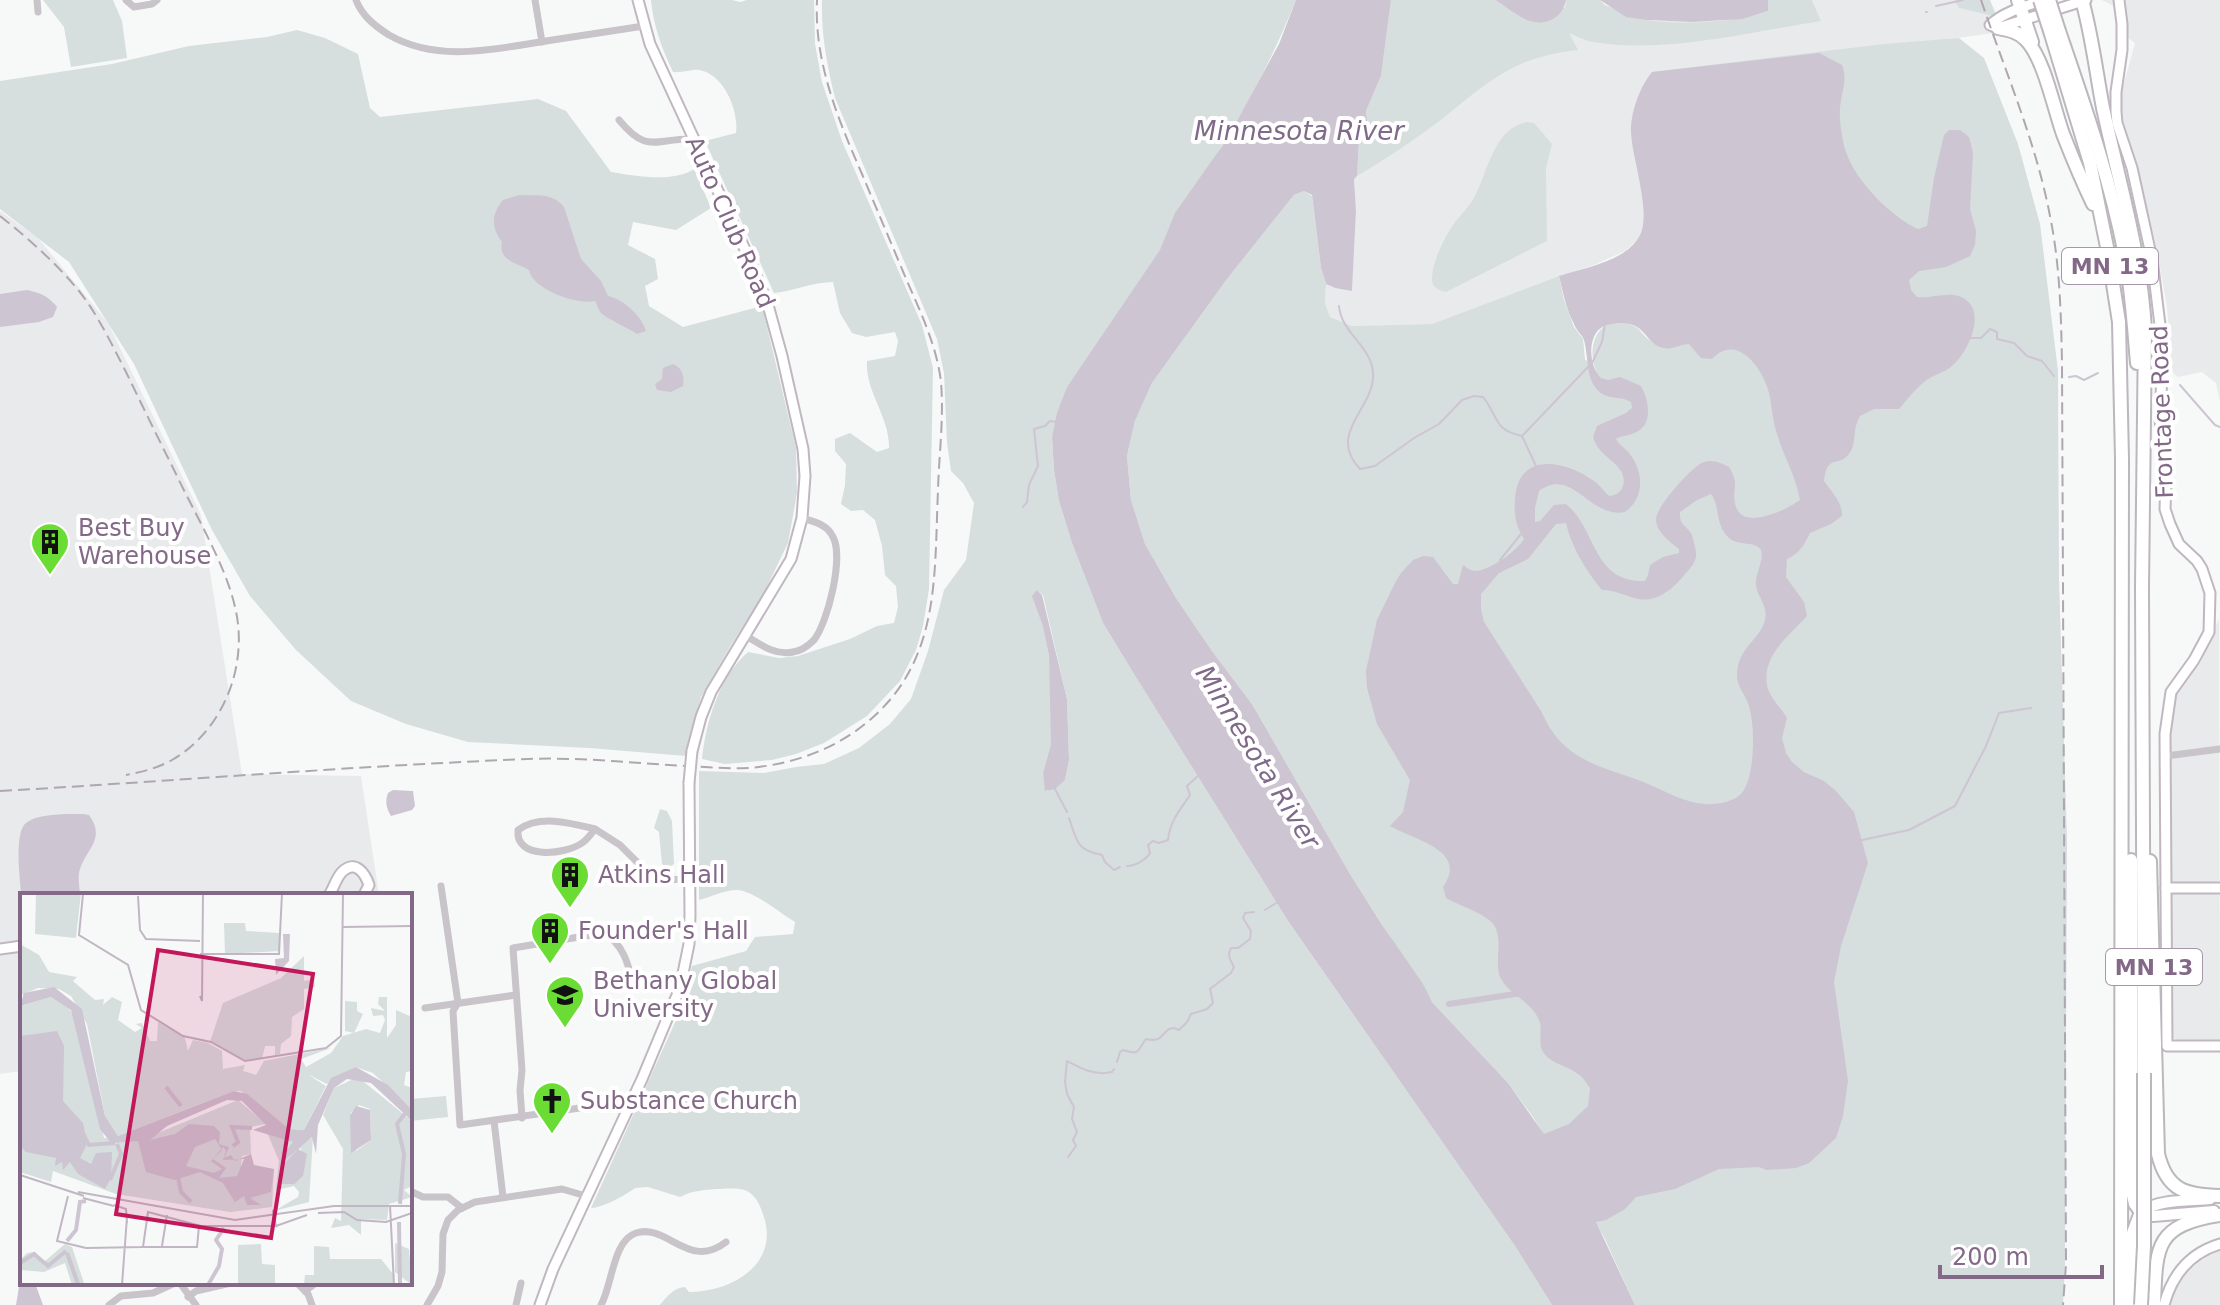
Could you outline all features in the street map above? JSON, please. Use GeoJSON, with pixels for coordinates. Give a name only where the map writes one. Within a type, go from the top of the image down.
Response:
{"type":"FeatureCollection","features":[{"type":"Feature","properties":{"kind":"highway","name":"MN 13"},"geometry":{"type":"LineString","coordinates":[[2044,0],[2098,143],[2131,295],[2141,400],[2142,696],[2152,897],[2158,1154],[2161,1167],[2177,1187],[2188,1194],[2220,1197]]}},
{"type":"Feature","properties":{"kind":"highway"},"geometry":{"type":"LineString","coordinates":[[2083,0],[2103,107],[2139,266],[2145,330],[2142,446]]}},
{"type":"Feature","properties":{"kind":"highway"},"geometry":{"type":"LineString","coordinates":[[2021,10],[2063,135],[2102,226]]}},
{"type":"Feature","properties":{"kind":"highway"},"geometry":{"type":"LineString","coordinates":[[1998,28],[2016,32],[2026,39],[2038,60]]}},
{"type":"Feature","properties":{"kind":"highway","name":"MN 13"},"geometry":{"type":"LineString","coordinates":[[2055,33],[2090,163],[2119,322],[2122,697],[2128,713],[2130,777],[2132,1191],[2141,1212]]}},
{"type":"Feature","properties":{"kind":"highway"},"geometry":{"type":"LineString","coordinates":[[2141,1305],[2144,1246],[2142,696]]}},
{"type":"Feature","properties":{"kind":"highway"},"geometry":{"type":"LineString","coordinates":[[2121,1305],[2122,697]]}},
{"type":"Feature","properties":{"kind":"highway"},"geometry":{"type":"LineString","coordinates":[[2132,1305],[2133,1233],[2141,1212]]}},
{"type":"Feature","properties":{"kind":"highway"},"geometry":{"type":"LineString","coordinates":[[2154,1305],[2158,1255],[2168,1234],[2178,1225],[2220,1213]]}},
{"type":"Feature","properties":{"kind":"main road"},"geometry":{"type":"LineString","coordinates":[[2141,1212],[2162,1204],[2220,1197]]}},
{"type":"Feature","properties":{"kind":"main road"},"geometry":{"type":"LineString","coordinates":[[2141,1212],[2153,1216],[2220,1213]]}},
{"type":"Feature","properties":{"kind":"street"},"geometry":{"type":"LineString","coordinates":[[37,0],[38,12]]}},
{"type":"Feature","properties":{"kind":"street"},"geometry":{"type":"LineString","coordinates":[[126,0],[134,7],[157,0]]}},
{"type":"Feature","properties":{"kind":"street"},"geometry":{"type":"LineString","coordinates":[[356,0],[364,14],[394,38],[427,49],[461,53],[644,26]]}},
{"type":"Feature","properties":{"kind":"street"},"geometry":{"type":"LineString","coordinates":[[535,0],[542,42]]}},
{"type":"Feature","properties":{"kind":"street","name":"Auto Club Road"},"geometry":{"type":"LineString","coordinates":[[540,1305],[553,1269],[627,1111],[681,984],[689,944],[689,783],[692,751],[701,717],[711,692],[791,559],[802,518],[803,449],[772,317],[753,268],[650,44],[638,0]]}},
{"type":"Feature","properties":{"kind":"street"},"geometry":{"type":"LineString","coordinates":[[1998,28],[1990,25],[2044,0]]}},
{"type":"Feature","properties":{"kind":"street"},"geometry":{"type":"LineString","coordinates":[[2021,10],[2083,0]]}},
{"type":"Feature","properties":{"kind":"street","name":"Frontage Road"},"geometry":{"type":"LineString","coordinates":[[2119,0],[2122,50],[2116,112],[2152,259],[2163,350],[2160,419],[2166,482],[2165,509],[2179,544],[2202,569],[2216,609],[2209,632],[2194,660],[2171,692],[2165,734],[2167,1046],[2220,1046]]}},
{"type":"Feature","properties":{"kind":"street"},"geometry":{"type":"LineString","coordinates":[[619,120],[635,138],[648,143],[693,139]]}},
{"type":"Feature","properties":{"kind":"street"},"geometry":{"type":"LineString","coordinates":[[746,636],[768,649],[786,653],[802,649],[816,638],[820,630],[834,582],[835,541],[828,529],[802,518]]}},
{"type":"Feature","properties":{"kind":"street"},"geometry":{"type":"LineString","coordinates":[[2166,756],[2220,749]]}},
{"type":"Feature","properties":{"kind":"street"},"geometry":{"type":"LineString","coordinates":[[595,829],[581,844],[553,853],[528,849],[520,845],[517,838],[518,830],[525,824],[537,821],[564,822],[595,829],[620,845],[651,876],[660,880],[690,879]]}},
{"type":"Feature","properties":{"kind":"street"},"geometry":{"type":"LineString","coordinates":[[330,893],[343,870],[352,866],[366,875],[369,885],[365,893]]}},
{"type":"Feature","properties":{"kind":"street"},"geometry":{"type":"LineString","coordinates":[[441,886],[458,1003],[453,1011],[460,1125],[601,1105],[627,1111]]}},
{"type":"Feature","properties":{"kind":"street"},"geometry":{"type":"LineString","coordinates":[[2166,888],[2220,888]]}},
{"type":"Feature","properties":{"kind":"street"},"geometry":{"type":"LineString","coordinates":[[522,1118],[522,1070],[513,948],[603,933],[618,944],[628,963],[634,988],[681,984]]}},
{"type":"Feature","properties":{"kind":"street"},"geometry":{"type":"LineString","coordinates":[[0,949],[20,946]]}},
{"type":"Feature","properties":{"kind":"street"},"geometry":{"type":"LineString","coordinates":[[425,1008],[516,995]]}},
{"type":"Feature","properties":{"kind":"street"},"geometry":{"type":"LineString","coordinates":[[494,1121],[503,1197]]}},
{"type":"Feature","properties":{"kind":"street"},"geometry":{"type":"LineString","coordinates":[[427,1305],[442,1272],[442,1243],[446,1225],[451,1216],[462,1208],[475,1202],[562,1189],[586,1196]]}},
{"type":"Feature","properties":{"kind":"street"},"geometry":{"type":"LineString","coordinates":[[412,1192],[423,1197],[448,1197],[462,1208]]}},
{"type":"Feature","properties":{"kind":"street"},"geometry":{"type":"LineString","coordinates":[[601,1305],[622,1243],[632,1231],[648,1232],[697,1252],[712,1250],[726,1242]]}},
{"type":"Feature","properties":{"kind":"street"},"geometry":{"type":"LineString","coordinates":[[2164,1305],[2168,1288],[2177,1273],[2195,1256],[2219,1245]]}},
{"type":"Feature","properties":{"kind":"street"},"geometry":{"type":"LineString","coordinates":[[516,1305],[521,1283]]}},
{"type":"Feature","properties":{"kind":"street"},"geometry":{"type":"LineString","coordinates":[[109,1305],[121,1296],[153,1293],[172,1285]]}},
{"type":"Feature","properties":{"kind":"street"},"geometry":{"type":"LineString","coordinates":[[179,1285],[196,1305]]}},
{"type":"Feature","properties":{"kind":"street"},"geometry":{"type":"LineString","coordinates":[[188,1297],[196,1291],[222,1285]]}},
{"type":"Feature","properties":{"kind":"street"},"geometry":{"type":"LineString","coordinates":[[299,1285],[312,1305]]}},
{"type":"Feature","properties":{"kind":"street"},"geometry":{"type":"LineString","coordinates":[[305,1291],[313,1285]]}},
{"type":"Feature","properties":{"kind":"shaded area"},"geometry":{"type":"Polygon","coordinates":[[[43,0],[113,0],[122,21],[127,58],[71,67],[64,27],[43,0]]]}},
{"type":"Feature","properties":{"kind":"shaded area"},"geometry":{"type":"Polygon","coordinates":[[[651,0],[814,0],[815,44],[822,82],[842,141],[922,325],[933,368],[929,589],[916,650],[900,681],[867,716],[824,743],[772,760],[725,764],[702,759],[716,701],[738,662],[748,652],[779,658],[798,656],[850,639],[877,626],[894,623],[898,607],[896,586],[885,575],[875,520],[863,510],[851,511],[841,504],[846,464],[835,451],[835,439],[850,433],[877,452],[889,448],[886,426],[867,372],[867,361],[895,356],[898,341],[895,332],[866,337],[852,333],[840,313],[833,282],[774,293],[705,141],[736,133],[732,104],[716,78],[708,73],[697,70],[673,72],[659,37],[651,0]]]}},
{"type":"Feature","properties":{"kind":"shaded area"},"geometry":{"type":"Polygon","coordinates":[[[822,0],[1296,0],[1255,88],[1205,172],[1256,165],[1105,333],[1067,387],[1052,437],[1059,501],[1103,623],[1134,674],[1288,921],[1515,1246],[1552,1305],[660,1305],[681,1287],[689,1292],[705,1291],[735,1281],[758,1262],[765,1249],[767,1234],[756,1199],[740,1189],[702,1190],[680,1197],[648,1187],[635,1188],[614,1201],[591,1208],[682,1007],[692,966],[746,951],[755,937],[793,934],[795,922],[744,891],[727,891],[699,900],[699,771],[764,773],[824,764],[859,748],[890,724],[911,699],[944,590],[966,560],[974,503],[963,483],[951,471],[944,373],[937,339],[835,98],[825,49],[822,0]],[[1037,590],[1049,656],[1051,698],[1051,744],[1043,773],[1046,791],[1065,780],[1069,760],[1067,699],[1043,595],[1037,590]]]}},
{"type":"Feature","properties":{"kind":"shaded area"},"geometry":{"type":"Polygon","coordinates":[[[1391,0],[1495,0],[1530,21],[1821,21],[1812,0],[1954,0],[1959,8],[1997,17],[2002,32],[1884,44],[1647,79],[1637,101],[1631,128],[1645,218],[1639,238],[1625,251],[1432,324],[1352,326],[1330,317],[1325,303],[1326,284],[1352,290],[1356,211],[1354,179],[1381,76],[1391,0]]]}},
{"type":"Feature","properties":{"kind":"shaded area"},"geometry":{"type":"Polygon","coordinates":[[[1391,0],[1495,0],[1530,21],[1565,7],[1566,0],[1600,0],[1605,5],[1642,19],[1693,23],[1740,18],[1768,11],[1768,0],[1812,0],[1821,21],[1678,44],[1620,45],[1584,40],[1569,33],[1578,50],[1537,58],[1501,74],[1421,135],[1357,176],[1359,141],[1368,128],[1366,111],[1381,76],[1391,0]]]}},
{"type":"Feature","properties":{"kind":"shaded area"},"geometry":{"type":"Polygon","coordinates":[[[1954,0],[1990,0],[1997,17],[1959,8],[1954,0]]]}},
{"type":"Feature","properties":{"kind":"shaded area"},"geometry":{"type":"Polygon","coordinates":[[[2102,0],[2220,0],[2220,401],[2216,383],[2202,372],[2178,377],[2172,372],[2167,307],[2155,239],[2118,105],[2135,43],[2120,32],[2115,7],[2102,0]]]}},
{"type":"Feature","properties":{"kind":"shaded area"},"geometry":{"type":"Polygon","coordinates":[[[297,30],[325,38],[358,54],[370,108],[380,117],[538,99],[566,111],[611,172],[665,177],[694,169],[711,208],[676,230],[633,222],[628,245],[655,259],[658,279],[645,286],[649,306],[683,327],[762,306],[796,448],[797,493],[788,543],[763,595],[701,697],[686,756],[468,742],[406,724],[351,701],[296,650],[250,596],[212,530],[134,364],[69,262],[0,209],[0,81],[112,64],[189,46],[267,37],[297,30]]]}},
{"type":"Feature","properties":{"kind":"shaded area"},"geometry":{"type":"Polygon","coordinates":[[[1959,38],[1984,58],[2018,144],[2040,224],[2058,371],[2059,579],[2067,840],[2063,1305],[1635,1305],[1605,1239],[1533,1117],[1508,1083],[1432,1002],[1350,874],[1252,704],[1176,598],[1145,544],[1131,500],[1127,456],[1135,421],[1152,383],[1227,279],[1294,195],[1304,191],[1312,196],[1321,268],[1326,284],[1325,303],[1330,317],[1352,326],[1432,324],[1559,276],[1574,327],[1583,339],[1585,359],[1597,373],[1593,363],[1594,342],[1598,333],[1612,323],[1634,326],[1648,339],[1665,348],[1631,128],[1642,87],[1652,72],[1959,38]]]}},
{"type":"Feature","properties":{"kind":"shaded area"},"geometry":{"type":"Polygon","coordinates":[[[1534,123],[1552,144],[1546,168],[1547,241],[1446,292],[1439,290],[1433,285],[1432,278],[1443,243],[1473,200],[1499,141],[1516,126],[1534,123]]]}},
{"type":"Feature","properties":{"kind":"shaded area"},"geometry":{"type":"Polygon","coordinates":[[[0,211],[38,238],[108,323],[201,515],[242,774],[361,776],[379,893],[20,893],[20,1071],[0,1074],[0,211]]]}},
{"type":"Feature","properties":{"kind":"shaded area"},"geometry":{"type":"Polygon","coordinates":[[[2219,618],[2220,1042],[2177,1041],[2171,1036],[2169,731],[2176,696],[2186,678],[2201,662],[2219,618]]]}},
{"type":"Feature","properties":{"kind":"shaded area"},"geometry":{"type":"Polygon","coordinates":[[[660,809],[667,811],[672,821],[674,864],[668,868],[662,864],[659,832],[654,828],[660,809]]]}},
{"type":"Feature","properties":{"kind":"shaded area"},"geometry":{"type":"Polygon","coordinates":[[[446,1096],[448,1117],[412,1121],[412,1099],[446,1096]]]}},
{"type":"Feature","properties":{"kind":"shaded area"},"geometry":{"type":"Polygon","coordinates":[[[2220,1250],[2220,1305],[2171,1305],[2173,1293],[2192,1265],[2220,1250]]]}},
{"type":"Feature","properties":{"kind":"water","name":"Minnesota River"},"geometry":{"type":"Polygon","coordinates":[[[1296,0],[1391,0],[1381,76],[1366,111],[1368,128],[1359,141],[1357,176],[1354,179],[1356,211],[1352,291],[1326,284],[1321,268],[1312,195],[1304,191],[1294,195],[1227,279],[1152,383],[1135,421],[1127,456],[1131,500],[1145,544],[1176,598],[1252,704],[1350,874],[1432,1002],[1508,1083],[1544,1134],[1569,1124],[1588,1106],[1590,1088],[1580,1075],[1549,1058],[1542,1050],[1540,1023],[1536,1014],[1501,979],[1494,925],[1479,913],[1446,898],[1443,887],[1449,874],[1449,864],[1444,855],[1390,826],[1403,812],[1410,780],[1377,724],[1367,688],[1366,671],[1377,620],[1401,573],[1413,560],[1423,556],[1433,557],[1453,584],[1458,584],[1463,565],[1472,571],[1480,570],[1502,560],[1515,549],[1524,539],[1515,514],[1518,483],[1533,467],[1544,464],[1568,467],[1594,481],[1609,496],[1622,489],[1622,473],[1599,449],[1593,437],[1597,426],[1626,413],[1632,408],[1631,402],[1601,393],[1592,382],[1584,340],[1569,312],[1559,276],[1622,254],[1637,240],[1642,230],[1643,202],[1631,123],[1637,100],[1652,72],[1819,53],[1842,65],[1844,81],[1840,124],[1851,163],[1875,196],[1897,216],[1918,229],[1927,226],[1944,135],[1949,130],[1960,130],[1969,137],[1973,153],[1970,209],[1976,231],[1975,245],[1970,256],[1946,267],[1919,271],[1909,280],[1911,290],[1917,297],[1956,295],[1969,303],[1975,321],[1969,342],[1952,366],[1924,382],[1899,409],[1874,409],[1860,416],[1849,454],[1828,467],[1824,481],[1839,502],[1842,516],[1810,533],[1801,548],[1787,559],[1786,577],[1804,602],[1807,616],[1778,647],[1767,674],[1770,694],[1787,718],[1782,738],[1786,753],[1804,772],[1824,781],[1836,791],[1854,812],[1868,863],[1841,946],[1834,982],[1848,1081],[1843,1116],[1836,1138],[1809,1163],[1796,1168],[1767,1170],[1759,1167],[1719,1169],[1675,1189],[1636,1197],[1625,1209],[1596,1222],[1635,1305],[1552,1305],[1515,1246],[1288,921],[1134,674],[1103,623],[1059,501],[1052,437],[1067,387],[1160,250],[1175,213],[1227,139],[1279,44],[1296,0]],[[1617,323],[1598,330],[1592,343],[1592,359],[1601,378],[1620,377],[1641,386],[1646,398],[1648,412],[1645,425],[1634,433],[1616,439],[1638,468],[1639,492],[1625,512],[1612,512],[1572,489],[1551,485],[1539,491],[1535,522],[1540,521],[1554,505],[1566,504],[1584,527],[1605,564],[1628,579],[1645,581],[1650,565],[1663,557],[1679,553],[1679,549],[1658,528],[1658,513],[1676,487],[1704,462],[1714,461],[1729,467],[1735,482],[1735,503],[1745,517],[1764,516],[1800,500],[1776,429],[1767,387],[1749,358],[1731,349],[1712,359],[1701,358],[1689,344],[1663,348],[1635,326],[1617,323]],[[1711,494],[1680,512],[1681,522],[1692,535],[1696,558],[1677,584],[1659,596],[1645,600],[1602,590],[1580,558],[1566,523],[1556,524],[1528,559],[1499,573],[1481,594],[1484,622],[1551,730],[1565,746],[1594,764],[1683,799],[1709,804],[1740,795],[1749,777],[1753,750],[1752,721],[1737,673],[1742,656],[1759,633],[1766,614],[1756,585],[1761,550],[1755,545],[1737,542],[1724,533],[1711,494]]]}},
{"type":"Feature","properties":{"kind":"water"},"geometry":{"type":"Polygon","coordinates":[[[1495,0],[1566,0],[1562,11],[1553,19],[1536,22],[1521,17],[1495,0]]]}},
{"type":"Feature","properties":{"kind":"water"},"geometry":{"type":"Polygon","coordinates":[[[1600,0],[1768,0],[1768,11],[1742,19],[1693,22],[1647,20],[1626,17],[1600,0]]]}},
{"type":"Feature","properties":{"kind":"water"},"geometry":{"type":"Polygon","coordinates":[[[519,195],[549,197],[564,207],[581,259],[601,281],[608,296],[631,309],[646,331],[637,334],[607,317],[600,312],[595,301],[578,301],[547,290],[538,284],[529,270],[505,257],[494,226],[496,211],[503,200],[519,195]]]}},
{"type":"Feature","properties":{"kind":"water"},"geometry":{"type":"Polygon","coordinates":[[[27,290],[54,303],[57,307],[53,317],[0,327],[0,294],[27,290]]]}},
{"type":"Feature","properties":{"kind":"water"},"geometry":{"type":"Polygon","coordinates":[[[673,364],[682,373],[683,386],[671,392],[657,390],[655,384],[662,379],[663,368],[673,364]]]}},
{"type":"Feature","properties":{"kind":"water"},"geometry":{"type":"Polygon","coordinates":[[[1037,590],[1042,595],[1067,699],[1069,760],[1065,780],[1055,789],[1045,791],[1043,773],[1051,744],[1049,656],[1043,626],[1032,596],[1037,590]]]}},
{"type":"Feature","properties":{"kind":"water"},"geometry":{"type":"Polygon","coordinates":[[[393,790],[413,791],[415,806],[412,810],[391,816],[386,799],[393,790]]]}},
{"type":"Feature","properties":{"kind":"water"},"geometry":{"type":"Polygon","coordinates":[[[89,815],[94,823],[94,843],[79,872],[80,893],[22,893],[19,856],[22,828],[38,817],[89,815]]]}},
{"type":"Feature","properties":{"kind":"water"},"geometry":{"type":"Polygon","coordinates":[[[20,1280],[20,1285],[36,1285],[43,1305],[16,1305],[20,1280]]]}},
{"type":"Feature","properties":{"kind":"waterway"},"geometry":{"type":"LineString","coordinates":[[1936,6],[1963,0]]}},
{"type":"Feature","properties":{"kind":"waterway"},"geometry":{"type":"LineString","coordinates":[[1339,306],[1345,325],[1364,349],[1372,367],[1371,389],[1349,433],[1351,456],[1360,469],[1375,466],[1439,424],[1462,400],[1474,396],[1483,397],[1501,426],[1522,436],[1536,466]]}},
{"type":"Feature","properties":{"kind":"waterway"},"geometry":{"type":"LineString","coordinates":[[1592,363],[1602,342],[1605,324]]}},
{"type":"Feature","properties":{"kind":"waterway"},"geometry":{"type":"LineString","coordinates":[[1969,338],[1981,338],[1990,329],[1997,332],[1997,339],[2014,343],[2027,356],[2042,361],[2054,376]]}},
{"type":"Feature","properties":{"kind":"waterway"},"geometry":{"type":"LineString","coordinates":[[1523,435],[1588,367]]}},
{"type":"Feature","properties":{"kind":"waterway"},"geometry":{"type":"LineString","coordinates":[[2069,377],[2084,380],[2098,373]]}},
{"type":"Feature","properties":{"kind":"waterway"},"geometry":{"type":"LineString","coordinates":[[2180,385],[2220,427]]}},
{"type":"Feature","properties":{"kind":"waterway"},"geometry":{"type":"LineString","coordinates":[[1023,507],[1038,466],[1034,429],[1050,421],[1058,422]]}},
{"type":"Feature","properties":{"kind":"waterway"},"geometry":{"type":"LineString","coordinates":[[1500,560],[1521,534]]}},
{"type":"Feature","properties":{"kind":"waterway"},"geometry":{"type":"LineString","coordinates":[[1862,840],[1909,830],[1955,806],[1999,713],[2031,708]]}},
{"type":"Feature","properties":{"kind":"waterway"},"geometry":{"type":"LineString","coordinates":[[1127,866],[1146,858],[1150,853],[1148,845],[1153,841],[1168,840],[1173,821],[1190,795],[1187,786],[1199,775]]}},
{"type":"Feature","properties":{"kind":"waterway"},"geometry":{"type":"LineString","coordinates":[[1055,789],[1067,812]]}},
{"type":"Feature","properties":{"kind":"waterway"},"geometry":{"type":"LineString","coordinates":[[1069,818],[1082,847],[1102,855],[1114,870],[1120,867]]}},
{"type":"Feature","properties":{"kind":"waterway"},"geometry":{"type":"LineString","coordinates":[[1265,910],[1278,902]]}},
{"type":"Feature","properties":{"kind":"waterway"},"geometry":{"type":"LineString","coordinates":[[1117,1062],[1123,1050],[1136,1052],[1146,1039],[1157,1039],[1169,1029],[1179,1030],[1191,1014],[1207,1009],[1213,1003],[1210,989],[1231,973],[1234,967],[1230,958],[1231,948],[1238,948],[1250,939],[1251,931],[1243,918],[1245,913],[1254,912]]}},
{"type":"Feature","properties":{"kind":"waterway"},"geometry":{"type":"LineString","coordinates":[[1449,1004],[1522,993]]}},
{"type":"Feature","properties":{"kind":"waterway"},"geometry":{"type":"LineString","coordinates":[[1068,1157],[1076,1146],[1073,1140],[1077,1132],[1072,1119],[1074,1107],[1065,1082],[1067,1061],[1094,1072],[1106,1073],[1114,1069]]}},
{"type":"Feature","properties":{"kind":"railway"},"geometry":{"type":"LineString","coordinates":[[0,791],[528,759],[759,767],[801,758],[828,747],[865,724],[890,700],[908,674],[920,646],[933,587],[942,422],[941,382],[928,330],[829,90],[819,46],[817,0]]}},
{"type":"Feature","properties":{"kind":"railway"},"geometry":{"type":"LineString","coordinates":[[1981,0],[2037,161],[2053,234],[2059,290],[2062,363],[2066,1264],[2063,1305]]}},
{"type":"Feature","properties":{"kind":"railway"},"geometry":{"type":"LineString","coordinates":[[0,216],[61,271],[98,319],[209,540],[235,607],[238,629],[235,673],[218,713],[206,731],[172,760],[126,775]]}},
{"type":"Feature","properties":{"kind":"place","name":"Best Buy Warehouse"},"geometry":{"type":"Point","coordinates":[50,576]}},
{"type":"Feature","properties":{"kind":"place","name":"Atkins Hall"},"geometry":{"type":"Point","coordinates":[570,909]}},
{"type":"Feature","properties":{"kind":"place","name":"Founder's Hall"},"geometry":{"type":"Point","coordinates":[550,965]}},
{"type":"Feature","properties":{"kind":"place","name":"Bethany Global University"},"geometry":{"type":"Point","coordinates":[565,1029]}},
{"type":"Feature","properties":{"kind":"place","name":"Substance Church"},"geometry":{"type":"Point","coordinates":[552,1135]}}]}
